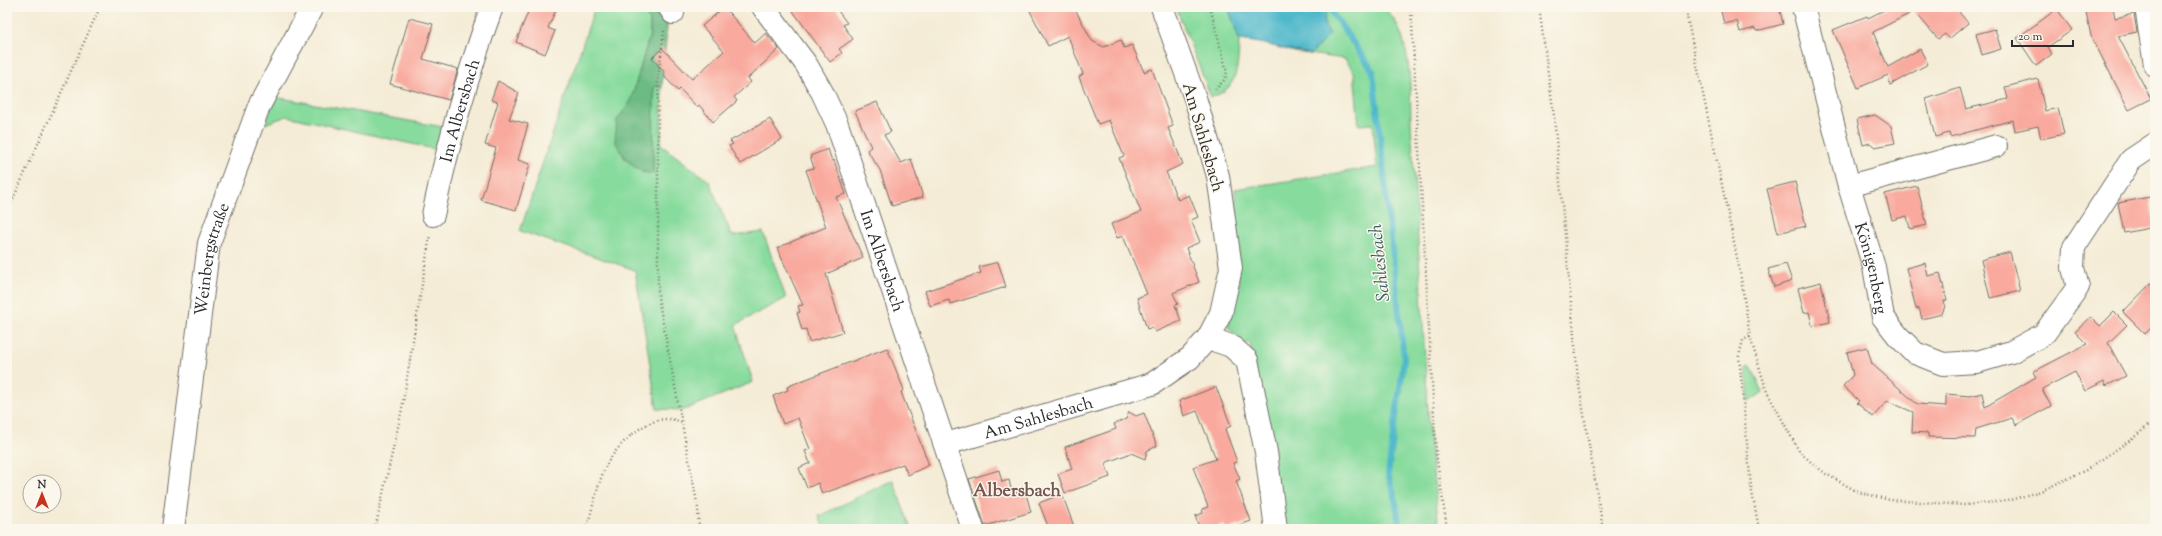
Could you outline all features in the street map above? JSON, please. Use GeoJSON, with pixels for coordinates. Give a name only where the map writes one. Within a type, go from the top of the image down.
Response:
{"type":"FeatureCollection","features":[{"type":"Feature","properties":{"kind":"street","name":"Weinbergstraße"},"geometry":{"type":"LineString","coordinates":[[173,529],[209,243],[259,106],[312,7]]}},
{"type":"Feature","properties":{"kind":"street","name":"Im Albersbach"},"geometry":{"type":"LineString","coordinates":[[433,215],[448,147],[479,43],[492,7]]}},
{"type":"Feature","properties":{"kind":"street","name":"Im Albersbach"},"geometry":{"type":"LineString","coordinates":[[763,7],[806,64],[822,92],[837,124],[946,444],[973,529]]}},
{"type":"Feature","properties":{"kind":"street","name":"Am Sahlesbach"},"geometry":{"type":"LineString","coordinates":[[946,444],[1152,384],[1190,358],[1208,338],[1221,313],[1231,268],[1218,176],[1196,100],[1162,7]]}},
{"type":"Feature","properties":{"kind":"street","name":"Königenberg"},"geometry":{"type":"LineString","coordinates":[[1803,7],[1849,186],[1874,267],[1883,317],[1915,353],[1943,364],[1977,362],[2011,352],[2044,334],[2078,287],[2073,268],[2074,247],[2130,160],[2155,144]]}},
{"type":"Feature","properties":{"kind":"street"},"geometry":{"type":"LineString","coordinates":[[2146,7],[2155,65]]}},
{"type":"Feature","properties":{"kind":"street"},"geometry":{"type":"LineString","coordinates":[[1849,186],[1996,146]]}},
{"type":"Feature","properties":{"kind":"street"},"geometry":{"type":"LineString","coordinates":[[1208,338],[1231,346],[1247,360],[1266,452],[1276,529]]}},
{"type":"Feature","properties":{"kind":"path"},"geometry":{"type":"LineString","coordinates":[[7,238],[9,208],[100,7]]}},
{"type":"Feature","properties":{"kind":"path"},"geometry":{"type":"LineString","coordinates":[[1196,100],[1214,91],[1225,79],[1227,72],[1210,7]]}},
{"type":"Feature","properties":{"kind":"path"},"geometry":{"type":"LineString","coordinates":[[1407,7],[1411,7],[1436,453],[1447,529]]}},
{"type":"Feature","properties":{"kind":"path"},"geometry":{"type":"LineString","coordinates":[[1539,7],[1554,116],[1578,379],[1603,529]]}},
{"type":"Feature","properties":{"kind":"path"},"geometry":{"type":"LineString","coordinates":[[1685,7],[1740,272],[1750,337],[1767,392],[1799,451],[1826,474],[1858,492],[1890,500],[1965,505],[2007,501],[2041,492],[2086,470],[2132,439],[2155,420]]}},
{"type":"Feature","properties":{"kind":"path"},"geometry":{"type":"LineString","coordinates":[[669,14],[658,78],[658,297],[698,508],[699,529]]}},
{"type":"Feature","properties":{"kind":"path"},"geometry":{"type":"LineString","coordinates":[[374,529],[402,409],[433,215]]}},
{"type":"Feature","properties":{"kind":"path"},"geometry":{"type":"LineString","coordinates":[[1750,337],[1743,340],[1740,356],[1751,487],[1759,529]]}},
{"type":"Feature","properties":{"kind":"path"},"geometry":{"type":"LineString","coordinates":[[586,529],[606,464],[635,430],[656,421],[674,418],[681,422]]}},
{"type":"Feature","properties":{"kind":"green space"},"geometry":{"type":"Polygon","coordinates":[[[595,7],[635,7],[642,11],[650,20],[650,34],[631,101],[617,121],[624,158],[642,172],[653,173],[654,86],[662,87],[661,145],[709,181],[732,236],[763,232],[786,298],[735,325],[753,382],[684,410],[657,409],[635,270],[520,231],[595,7]]]}},
{"type":"Feature","properties":{"kind":"green space"},"geometry":{"type":"Polygon","coordinates":[[[635,7],[660,7],[668,16],[662,87],[654,86],[653,174],[640,170],[630,163],[615,141],[617,120],[631,101],[650,34],[650,20],[642,11],[635,7]]]}},
{"type":"Feature","properties":{"kind":"green space"},"geometry":{"type":"Polygon","coordinates":[[[1176,7],[1383,7],[1395,21],[1405,45],[1409,70],[1430,444],[1439,529],[1284,529],[1250,343],[1243,343],[1228,327],[1239,283],[1235,189],[1377,167],[1373,124],[1359,125],[1354,72],[1345,59],[1294,52],[1260,42],[1239,40],[1237,67],[1232,82],[1227,89],[1220,94],[1211,97],[1176,7]]]}},
{"type":"Feature","properties":{"kind":"green space"},"geometry":{"type":"Polygon","coordinates":[[[275,97],[449,128],[443,151],[287,116],[265,124],[275,97]]]}},
{"type":"Feature","properties":{"kind":"green space"},"geometry":{"type":"Polygon","coordinates":[[[1751,366],[1763,392],[1749,402],[1746,367],[1751,366]]]}},
{"type":"Feature","properties":{"kind":"green space"},"geometry":{"type":"Polygon","coordinates":[[[893,480],[911,529],[824,529],[819,516],[893,480]]]}},
{"type":"Feature","properties":{"kind":"water"},"geometry":{"type":"Polygon","coordinates":[[[1228,7],[1327,7],[1324,23],[1330,34],[1311,54],[1239,40],[1228,7]]]}},
{"type":"Feature","properties":{"kind":"building"},"geometry":{"type":"Polygon","coordinates":[[[530,7],[557,7],[548,28],[555,31],[545,54],[516,42],[530,7]]]}},
{"type":"Feature","properties":{"kind":"building"},"geometry":{"type":"Polygon","coordinates":[[[724,7],[755,43],[766,33],[779,49],[748,78],[751,82],[734,97],[737,101],[713,122],[699,105],[697,107],[680,89],[678,91],[663,75],[665,73],[652,58],[662,48],[692,79],[724,51],[702,26],[724,7]]]}},
{"type":"Feature","properties":{"kind":"building"},"geometry":{"type":"Polygon","coordinates":[[[790,7],[835,7],[847,23],[843,25],[853,39],[839,49],[842,53],[830,62],[790,7]]]}},
{"type":"Feature","properties":{"kind":"building"},"geometry":{"type":"Polygon","coordinates":[[[1028,7],[1074,7],[1092,41],[1104,47],[1121,40],[1124,48],[1132,45],[1144,72],[1152,69],[1173,126],[1168,128],[1183,164],[1166,172],[1178,200],[1189,195],[1198,217],[1191,220],[1200,242],[1186,248],[1199,282],[1173,293],[1178,304],[1175,305],[1181,321],[1155,332],[1153,327],[1147,329],[1137,298],[1147,294],[1123,236],[1117,238],[1111,224],[1141,212],[1119,158],[1124,156],[1109,120],[1098,124],[1079,77],[1083,74],[1068,36],[1048,46],[1028,7]]]}},
{"type":"Feature","properties":{"kind":"building"},"geometry":{"type":"Polygon","coordinates":[[[1720,7],[1779,7],[1783,24],[1756,31],[1755,28],[1740,32],[1737,21],[1724,24],[1720,7]]]}},
{"type":"Feature","properties":{"kind":"building"},"geometry":{"type":"Polygon","coordinates":[[[1890,7],[1905,7],[1909,14],[1873,32],[1888,67],[1920,49],[1928,64],[1890,85],[1888,75],[1858,88],[1833,30],[1867,16],[1868,18],[1890,7]]]}},
{"type":"Feature","properties":{"kind":"building"},"geometry":{"type":"Polygon","coordinates":[[[1911,7],[1955,7],[1968,23],[1949,39],[1945,34],[1938,39],[1911,7]]]}},
{"type":"Feature","properties":{"kind":"building"},"geometry":{"type":"Polygon","coordinates":[[[2085,7],[2113,7],[2115,18],[2134,14],[2137,32],[2118,36],[2151,99],[2129,110],[2091,36],[2085,7]]]}},
{"type":"Feature","properties":{"kind":"building"},"geometry":{"type":"Polygon","coordinates":[[[2057,9],[2072,30],[2048,47],[2052,54],[2036,66],[2017,38],[2057,9]]]}},
{"type":"Feature","properties":{"kind":"building"},"geometry":{"type":"Polygon","coordinates":[[[409,18],[433,24],[423,59],[458,69],[449,100],[390,84],[409,18]]]}},
{"type":"Feature","properties":{"kind":"building"},"geometry":{"type":"Polygon","coordinates":[[[1995,29],[2001,49],[1982,55],[1976,34],[1995,29]]]}},
{"type":"Feature","properties":{"kind":"building"},"geometry":{"type":"Polygon","coordinates":[[[2038,79],[2045,111],[2058,108],[2064,134],[2041,139],[2038,126],[2015,131],[2013,120],[1950,137],[1949,133],[1935,137],[1926,99],[1960,88],[1966,109],[2008,99],[2005,87],[2038,79]]]}},
{"type":"Feature","properties":{"kind":"building"},"geometry":{"type":"Polygon","coordinates":[[[498,81],[519,93],[509,119],[528,124],[518,160],[530,164],[516,210],[481,200],[496,148],[485,145],[498,102],[491,100],[498,81]]]}},
{"type":"Feature","properties":{"kind":"building"},"geometry":{"type":"Polygon","coordinates":[[[877,102],[891,132],[884,135],[901,163],[911,159],[923,197],[892,206],[880,170],[867,150],[871,147],[855,111],[877,102]]]}},
{"type":"Feature","properties":{"kind":"building"},"geometry":{"type":"Polygon","coordinates":[[[1875,115],[1891,126],[1895,143],[1875,147],[1870,143],[1863,145],[1857,119],[1875,115]]]}},
{"type":"Feature","properties":{"kind":"building"},"geometry":{"type":"Polygon","coordinates":[[[770,119],[782,139],[740,164],[729,146],[733,144],[730,141],[770,119]]]}},
{"type":"Feature","properties":{"kind":"building"},"geometry":{"type":"Polygon","coordinates":[[[828,149],[832,161],[834,160],[846,194],[836,197],[863,258],[826,274],[843,332],[809,342],[806,329],[802,330],[797,313],[800,312],[798,306],[803,305],[777,248],[826,227],[806,170],[814,168],[810,156],[828,149]]]}},
{"type":"Feature","properties":{"kind":"building"},"geometry":{"type":"Polygon","coordinates":[[[1795,182],[1806,226],[1778,233],[1767,189],[1795,182]]]}},
{"type":"Feature","properties":{"kind":"building"},"geometry":{"type":"Polygon","coordinates":[[[1917,186],[1927,225],[1910,229],[1907,216],[1892,220],[1885,194],[1917,186]]]}},
{"type":"Feature","properties":{"kind":"building"},"geometry":{"type":"Polygon","coordinates":[[[2150,197],[2155,227],[2124,233],[2118,203],[2150,197]]]}},
{"type":"Feature","properties":{"kind":"building"},"geometry":{"type":"Polygon","coordinates":[[[2010,252],[2020,291],[1990,298],[1981,260],[2010,252]]]}},
{"type":"Feature","properties":{"kind":"building"},"geometry":{"type":"Polygon","coordinates":[[[998,262],[1006,287],[950,304],[949,300],[930,306],[925,291],[981,273],[979,267],[998,262]]]}},
{"type":"Feature","properties":{"kind":"building"},"geometry":{"type":"Polygon","coordinates":[[[1925,263],[1928,276],[1940,273],[1947,300],[1944,301],[1945,306],[1942,314],[1922,319],[1919,308],[1916,309],[1906,268],[1925,263]]]}},
{"type":"Feature","properties":{"kind":"building"},"geometry":{"type":"Polygon","coordinates":[[[1786,264],[1792,281],[1774,287],[1768,269],[1786,264]]]}},
{"type":"Feature","properties":{"kind":"building"},"geometry":{"type":"Polygon","coordinates":[[[2155,279],[2155,324],[2145,334],[2123,312],[2155,279]]]}},
{"type":"Feature","properties":{"kind":"building"},"geometry":{"type":"Polygon","coordinates":[[[1821,282],[1830,322],[1812,326],[1809,312],[1804,313],[1798,288],[1821,282]]]}},
{"type":"Feature","properties":{"kind":"building"},"geometry":{"type":"Polygon","coordinates":[[[2114,312],[2127,325],[2108,343],[2126,376],[2106,386],[2104,381],[2085,391],[2075,372],[2042,389],[2051,406],[2016,425],[2012,418],[1976,429],[1975,438],[1928,437],[1928,433],[1912,432],[1913,412],[1887,401],[1873,417],[1857,403],[1859,401],[1843,386],[1853,375],[1847,352],[1867,347],[1872,364],[1917,404],[1946,406],[1946,394],[1970,396],[1982,393],[1985,407],[2036,377],[2033,372],[2087,344],[2075,332],[2091,317],[2100,326],[2114,312]]]}},
{"type":"Feature","properties":{"kind":"building"},"geometry":{"type":"Polygon","coordinates":[[[887,348],[904,390],[901,392],[929,465],[908,475],[903,464],[822,494],[818,483],[807,488],[799,468],[810,463],[805,451],[810,449],[798,418],[783,424],[773,396],[788,390],[787,387],[796,383],[887,348]]]}},
{"type":"Feature","properties":{"kind":"building"},"geometry":{"type":"Polygon","coordinates":[[[1216,387],[1231,426],[1225,429],[1237,462],[1233,463],[1240,479],[1236,481],[1251,521],[1228,529],[1226,529],[1224,524],[1210,529],[1200,529],[1195,516],[1203,513],[1202,509],[1208,507],[1193,467],[1216,459],[1197,411],[1184,416],[1179,401],[1216,387]]]}},
{"type":"Feature","properties":{"kind":"building"},"geometry":{"type":"Polygon","coordinates":[[[1129,412],[1136,416],[1144,413],[1157,446],[1147,451],[1145,459],[1131,453],[1105,463],[1110,477],[1065,493],[1058,474],[1072,469],[1065,447],[1116,429],[1114,424],[1126,419],[1129,412]]]}},
{"type":"Feature","properties":{"kind":"building"},"geometry":{"type":"Polygon","coordinates":[[[999,470],[1002,482],[1009,480],[1012,493],[1025,490],[1031,512],[985,526],[969,479],[999,470]]]}},
{"type":"Feature","properties":{"kind":"building"},"geometry":{"type":"Polygon","coordinates":[[[1062,494],[1075,529],[1049,529],[1039,503],[1062,494]]]}},
{"type":"Feature","properties":{"kind":"waterway","name":"Sahlesbach"},"geometry":{"type":"LineString","coordinates":[[1328,7],[1373,71],[1404,359],[1388,474],[1395,498],[1400,529]]}},
{"type":"Feature","properties":{"kind":"district","name":"Albersbach"},"geometry":{"type":"Point","coordinates":[1017,490]}}]}
